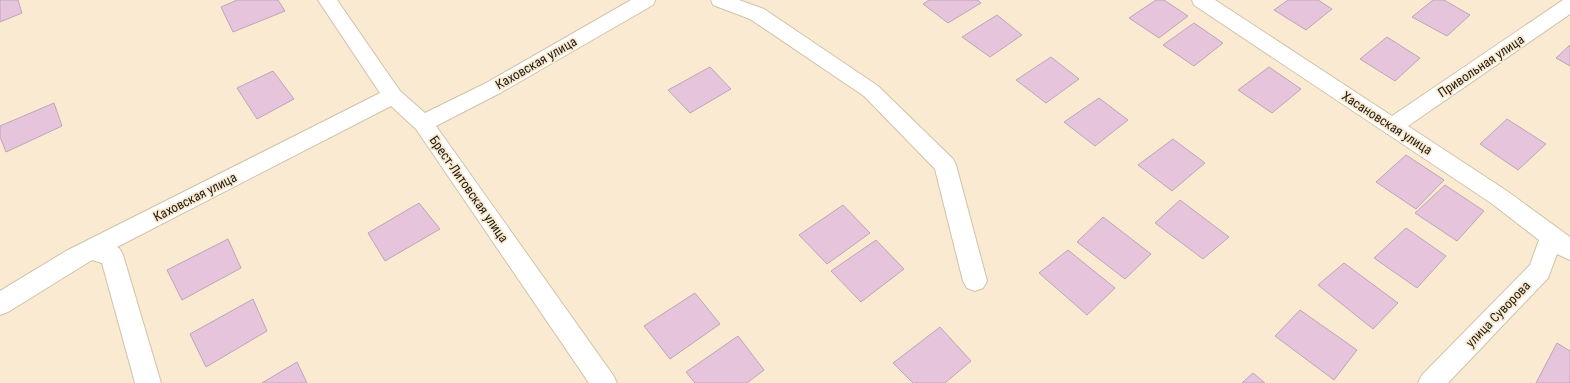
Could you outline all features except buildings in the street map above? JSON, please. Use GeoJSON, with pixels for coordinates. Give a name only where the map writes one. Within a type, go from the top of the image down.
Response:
{"type":"FeatureCollection","features":[{"type":"Feature","properties":{"kind":"street","name":"Брест-Литовская улица"},"geometry":{"type":"LineString","coordinates":[[327,0],[393,96],[423,122],[604,383]]}},
{"type":"Feature","properties":{"kind":"street","name":"Каховская улица"},"geometry":{"type":"LineString","coordinates":[[423,122],[493,88],[646,0]]}},
{"type":"Feature","properties":{"kind":"street"},"geometry":{"type":"LineString","coordinates":[[720,0],[757,14],[871,91],[945,165],[975,281]]}},
{"type":"Feature","properties":{"kind":"street","name":"Хасановская улица"},"geometry":{"type":"LineString","coordinates":[[1201,0],[1499,197],[1561,244]]}},
{"type":"Feature","properties":{"kind":"street","name":"Привольная улица"},"geometry":{"type":"LineString","coordinates":[[1392,126],[1570,5]]}},
{"type":"Feature","properties":{"kind":"street","name":"Каховская улица"},"geometry":{"type":"LineString","coordinates":[[0,304],[74,258],[393,96]]}},
{"type":"Feature","properties":{"kind":"street","name":"улица Суворова"},"geometry":{"type":"LineString","coordinates":[[1431,383],[1540,270],[1561,244]]}},
{"type":"Feature","properties":{"kind":"street"},"geometry":{"type":"LineString","coordinates":[[90,250],[111,255],[148,383]]}}]}
